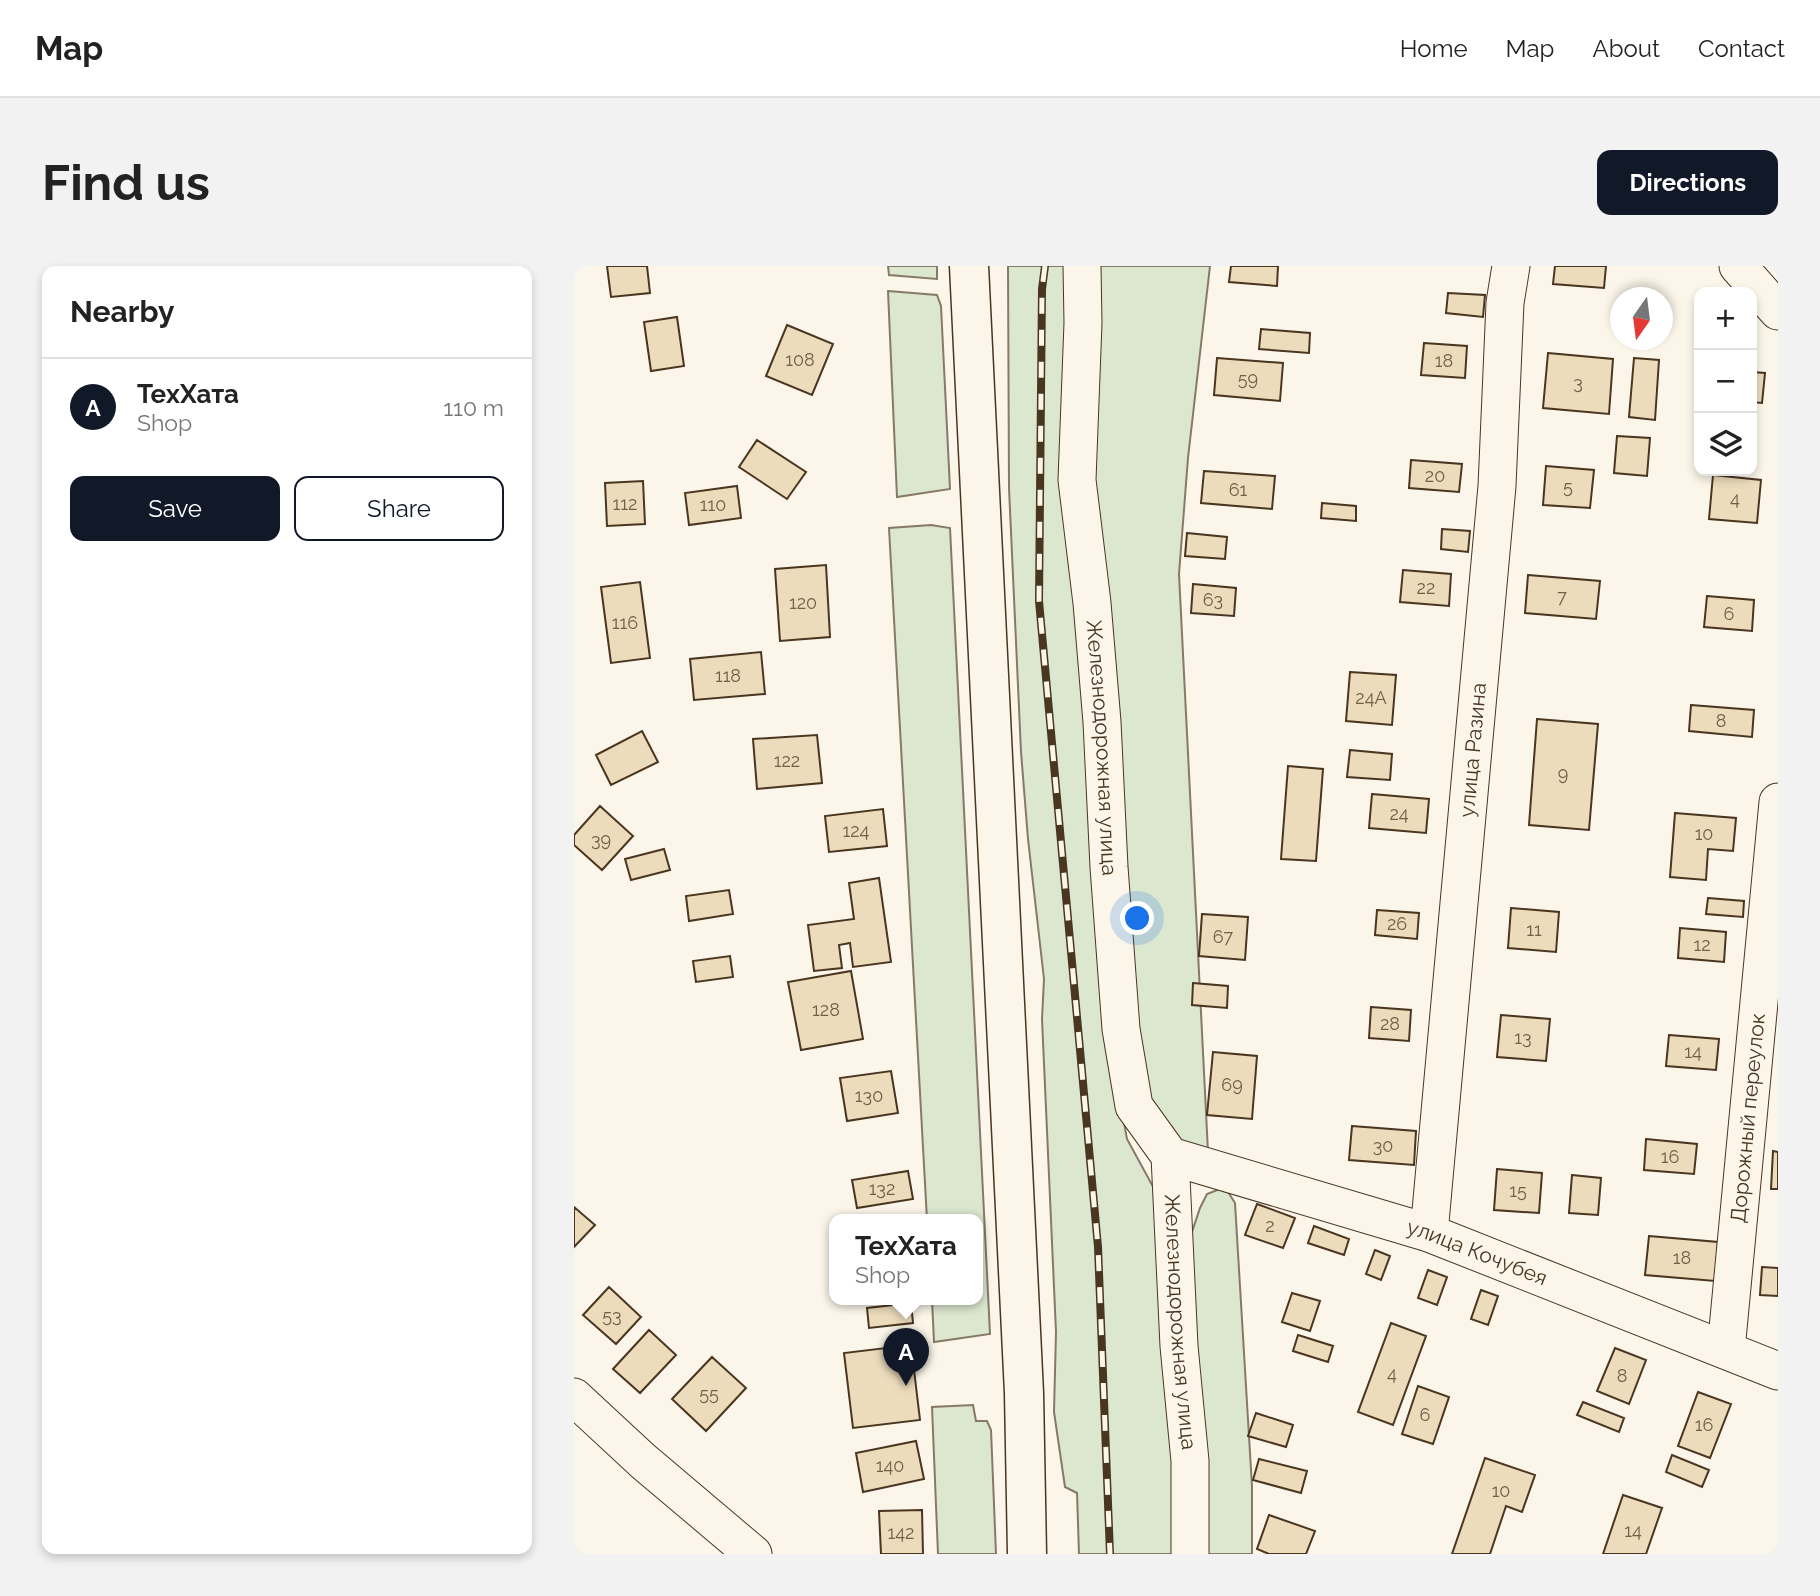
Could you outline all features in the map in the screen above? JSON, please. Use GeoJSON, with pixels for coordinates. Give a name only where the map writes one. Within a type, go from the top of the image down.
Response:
{"type":"FeatureCollection","features":[{"type":"Feature","properties":{"kind":"main road"},"geometry":{"type":"LineString","coordinates":[[969,266],[1021,1325],[1027,1554]]}},
{"type":"Feature","properties":{"kind":"street","name":"Железнодорожная улица"},"geometry":{"type":"LineString","coordinates":[[1082,266],[1083,323],[1077,480],[1092,603],[1102,722],[1121,1029],[1134,1106],[1170,1156],[1179,1346],[1190,1461],[1190,1554]]}},
{"type":"Feature","properties":{"kind":"street","name":"улица Разина"},"geometry":{"type":"LineString","coordinates":[[1429,1233],[1496,499],[1505,303],[1511,266]]}},
{"type":"Feature","properties":{"kind":"street"},"geometry":{"type":"LineString","coordinates":[[1738,266],[1778,310]]}},
{"type":"Feature","properties":{"kind":"street","name":"Дорожный переулок"},"geometry":{"type":"LineString","coordinates":[[1726,1350],[1778,802]]}},
{"type":"Feature","properties":{"kind":"street","name":"улица Кочубея"},"geometry":{"type":"LineString","coordinates":[[1170,1156],[1429,1233],[1778,1371]]}},
{"type":"Feature","properties":{"kind":"street"},"geometry":{"type":"LineString","coordinates":[[574,1396],[643,1461],[753,1554]]}},
{"type":"Feature","properties":{"kind":"green space"},"geometry":{"type":"Polygon","coordinates":[[[888,266],[937,266],[937,279],[889,275],[888,266]]]}},
{"type":"Feature","properties":{"kind":"green space"},"geometry":{"type":"Polygon","coordinates":[[[1008,266],[1080,266],[1119,1096],[1127,1139],[1163,1205],[1182,1554],[1079,1554],[1077,1493],[1065,1487],[1054,1412],[1056,1332],[1042,1019],[1044,979],[1021,752],[1009,488],[1008,266]]]}},
{"type":"Feature","properties":{"kind":"green space"},"geometry":{"type":"Polygon","coordinates":[[[1091,266],[1210,266],[1188,458],[1179,574],[1208,1152],[1177,1141],[1145,1105],[1087,517],[1091,266]]]}},
{"type":"Feature","properties":{"kind":"green space"},"geometry":{"type":"Polygon","coordinates":[[[888,291],[937,295],[941,306],[950,489],[897,497],[888,291]]]}},
{"type":"Feature","properties":{"kind":"green space"},"geometry":{"type":"Polygon","coordinates":[[[931,525],[950,528],[990,1334],[934,1342],[932,1305],[983,1305],[983,1214],[927,1214],[889,528],[931,525]]]}},
{"type":"Feature","properties":{"kind":"green space"},"geometry":{"type":"Polygon","coordinates":[[[1225,1187],[1235,1203],[1252,1486],[1252,1554],[1200,1554],[1187,1247],[1207,1194],[1225,1187]]]}},
{"type":"Feature","properties":{"kind":"green space"},"geometry":{"type":"Polygon","coordinates":[[[973,1405],[976,1421],[987,1421],[991,1430],[996,1554],[938,1554],[932,1407],[973,1405]]]}},
{"type":"Feature","properties":{"kind":"building"},"geometry":{"type":"Polygon","coordinates":[[[607,266],[647,266],[650,293],[611,297],[607,266]]]}},
{"type":"Feature","properties":{"kind":"building"},"geometry":{"type":"Polygon","coordinates":[[[1231,266],[1278,266],[1277,286],[1229,282],[1231,266]]]}},
{"type":"Feature","properties":{"kind":"building"},"geometry":{"type":"Polygon","coordinates":[[[1555,266],[1606,266],[1604,288],[1553,284],[1555,266]]]}},
{"type":"Feature","properties":{"kind":"building"},"geometry":{"type":"Polygon","coordinates":[[[1448,293],[1485,295],[1483,317],[1446,313],[1448,293]]]}},
{"type":"Feature","properties":{"kind":"building"},"geometry":{"type":"Polygon","coordinates":[[[677,317],[684,366],[651,371],[644,322],[677,317]]]}},
{"type":"Feature","properties":{"kind":"building"},"geometry":{"type":"Polygon","coordinates":[[[787,325],[833,344],[812,395],[766,376],[787,325]]]}},
{"type":"Feature","properties":{"kind":"building"},"geometry":{"type":"Polygon","coordinates":[[[1261,329],[1310,333],[1309,353],[1259,349],[1261,329]]]}},
{"type":"Feature","properties":{"kind":"building"},"geometry":{"type":"Polygon","coordinates":[[[1424,343],[1467,346],[1465,378],[1421,375],[1424,343]]]}},
{"type":"Feature","properties":{"kind":"building"},"geometry":{"type":"Polygon","coordinates":[[[1548,353],[1613,359],[1609,414],[1543,408],[1548,353]]]}},
{"type":"Feature","properties":{"kind":"building"},"geometry":{"type":"Polygon","coordinates":[[[1217,358],[1283,363],[1280,401],[1214,395],[1217,358]]]}},
{"type":"Feature","properties":{"kind":"building"},"geometry":{"type":"Polygon","coordinates":[[[1634,358],[1659,360],[1655,420],[1629,417],[1634,358]]]}},
{"type":"Feature","properties":{"kind":"building"},"geometry":{"type":"Polygon","coordinates":[[[1757,372],[1765,373],[1762,403],[1757,402],[1757,372]]]}},
{"type":"Feature","properties":{"kind":"building"},"geometry":{"type":"Polygon","coordinates":[[[1617,436],[1650,438],[1647,476],[1614,473],[1617,436]]]}},
{"type":"Feature","properties":{"kind":"building"},"geometry":{"type":"Polygon","coordinates":[[[757,440],[806,472],[787,499],[739,467],[757,440]]]}},
{"type":"Feature","properties":{"kind":"building"},"geometry":{"type":"Polygon","coordinates":[[[1411,460],[1462,464],[1459,492],[1409,488],[1411,460]]]}},
{"type":"Feature","properties":{"kind":"building"},"geometry":{"type":"Polygon","coordinates":[[[1546,466],[1594,470],[1590,508],[1543,505],[1546,466]]]}},
{"type":"Feature","properties":{"kind":"building"},"geometry":{"type":"Polygon","coordinates":[[[1204,471],[1275,476],[1272,509],[1201,503],[1204,471]]]}},
{"type":"Feature","properties":{"kind":"building"},"geometry":{"type":"Polygon","coordinates":[[[1713,476],[1761,480],[1757,523],[1709,519],[1713,476]]]}},
{"type":"Feature","properties":{"kind":"building"},"geometry":{"type":"Polygon","coordinates":[[[643,481],[645,524],[607,526],[605,483],[643,481]]]}},
{"type":"Feature","properties":{"kind":"building"},"geometry":{"type":"Polygon","coordinates":[[[737,486],[741,518],[689,525],[685,493],[737,486]]]}},
{"type":"Feature","properties":{"kind":"building"},"geometry":{"type":"Polygon","coordinates":[[[1322,503],[1356,506],[1356,521],[1321,518],[1322,503]]]}},
{"type":"Feature","properties":{"kind":"building"},"geometry":{"type":"Polygon","coordinates":[[[1442,529],[1470,531],[1468,552],[1441,549],[1442,529]]]}},
{"type":"Feature","properties":{"kind":"building"},"geometry":{"type":"Polygon","coordinates":[[[1187,533],[1227,537],[1225,559],[1185,556],[1187,533]]]}},
{"type":"Feature","properties":{"kind":"building"},"geometry":{"type":"Polygon","coordinates":[[[826,565],[830,637],[780,641],[775,569],[826,565]]]}},
{"type":"Feature","properties":{"kind":"building"},"geometry":{"type":"Polygon","coordinates":[[[1403,570],[1451,574],[1449,606],[1400,602],[1403,570]]]}},
{"type":"Feature","properties":{"kind":"building"},"geometry":{"type":"Polygon","coordinates":[[[1528,575],[1600,581],[1596,619],[1525,613],[1528,575]]]}},
{"type":"Feature","properties":{"kind":"building"},"geometry":{"type":"Polygon","coordinates":[[[640,582],[650,658],[611,663],[601,587],[640,582]]]}},
{"type":"Feature","properties":{"kind":"building"},"geometry":{"type":"Polygon","coordinates":[[[1193,584],[1236,588],[1234,616],[1191,613],[1193,584]]]}},
{"type":"Feature","properties":{"kind":"building"},"geometry":{"type":"Polygon","coordinates":[[[1707,596],[1754,600],[1752,631],[1704,627],[1707,596]]]}},
{"type":"Feature","properties":{"kind":"building"},"geometry":{"type":"Polygon","coordinates":[[[761,652],[765,694],[694,700],[690,659],[761,652]]]}},
{"type":"Feature","properties":{"kind":"building"},"geometry":{"type":"Polygon","coordinates":[[[1350,672],[1396,675],[1392,725],[1346,721],[1350,672]]]}},
{"type":"Feature","properties":{"kind":"building"},"geometry":{"type":"Polygon","coordinates":[[[1691,705],[1754,710],[1752,737],[1689,731],[1691,705]]]}},
{"type":"Feature","properties":{"kind":"building"},"geometry":{"type":"Polygon","coordinates":[[[1537,719],[1598,724],[1589,830],[1529,825],[1537,719]]]}},
{"type":"Feature","properties":{"kind":"building"},"geometry":{"type":"Polygon","coordinates":[[[642,731],[658,762],[611,785],[596,755],[642,731]]]}},
{"type":"Feature","properties":{"kind":"building"},"geometry":{"type":"Polygon","coordinates":[[[817,735],[822,783],[757,789],[753,739],[817,735]]]}},
{"type":"Feature","properties":{"kind":"building"},"geometry":{"type":"Polygon","coordinates":[[[1350,750],[1392,754],[1390,780],[1347,777],[1350,750]]]}},
{"type":"Feature","properties":{"kind":"building"},"geometry":{"type":"Polygon","coordinates":[[[1288,766],[1323,769],[1316,861],[1281,859],[1288,766]]]}},
{"type":"Feature","properties":{"kind":"building"},"geometry":{"type":"Polygon","coordinates":[[[1372,794],[1429,799],[1426,833],[1369,828],[1372,794]]]}},
{"type":"Feature","properties":{"kind":"building"},"geometry":{"type":"Polygon","coordinates":[[[600,806],[633,836],[602,870],[574,845],[574,835],[600,806]]]}},
{"type":"Feature","properties":{"kind":"building"},"geometry":{"type":"Polygon","coordinates":[[[883,809],[887,846],[829,852],[825,816],[883,809]]]}},
{"type":"Feature","properties":{"kind":"building"},"geometry":{"type":"Polygon","coordinates":[[[1675,813],[1736,818],[1733,851],[1708,849],[1706,880],[1670,877],[1675,813]]]}},
{"type":"Feature","properties":{"kind":"building"},"geometry":{"type":"Polygon","coordinates":[[[664,849],[670,870],[631,880],[625,859],[664,849]]]}},
{"type":"Feature","properties":{"kind":"building"},"geometry":{"type":"Polygon","coordinates":[[[879,878],[891,962],[853,967],[850,943],[839,945],[842,968],[814,971],[808,925],[854,919],[849,883],[879,878]]]}},
{"type":"Feature","properties":{"kind":"building"},"geometry":{"type":"Polygon","coordinates":[[[729,890],[733,914],[689,921],[686,896],[729,890]]]}},
{"type":"Feature","properties":{"kind":"building"},"geometry":{"type":"Polygon","coordinates":[[[1708,898],[1744,901],[1743,917],[1706,914],[1708,898]]]}},
{"type":"Feature","properties":{"kind":"building"},"geometry":{"type":"Polygon","coordinates":[[[1511,908],[1559,912],[1556,952],[1508,948],[1511,908]]]}},
{"type":"Feature","properties":{"kind":"building"},"geometry":{"type":"Polygon","coordinates":[[[1377,910],[1419,913],[1417,939],[1375,935],[1377,910]]]}},
{"type":"Feature","properties":{"kind":"building"},"geometry":{"type":"Polygon","coordinates":[[[1202,914],[1248,917],[1245,960],[1199,956],[1202,914]]]}},
{"type":"Feature","properties":{"kind":"building"},"geometry":{"type":"Polygon","coordinates":[[[1680,928],[1726,932],[1724,962],[1678,958],[1680,928]]]}},
{"type":"Feature","properties":{"kind":"building"},"geometry":{"type":"Polygon","coordinates":[[[730,956],[733,977],[696,982],[693,961],[730,956]]]}},
{"type":"Feature","properties":{"kind":"building"},"geometry":{"type":"Polygon","coordinates":[[[851,971],[863,1039],[801,1050],[788,982],[851,971]]]}},
{"type":"Feature","properties":{"kind":"building"},"geometry":{"type":"Polygon","coordinates":[[[1193,983],[1228,986],[1227,1008],[1192,1005],[1193,983]]]}},
{"type":"Feature","properties":{"kind":"building"},"geometry":{"type":"Polygon","coordinates":[[[1371,1007],[1411,1010],[1409,1041],[1369,1038],[1371,1007]]]}},
{"type":"Feature","properties":{"kind":"building"},"geometry":{"type":"Polygon","coordinates":[[[1501,1015],[1550,1019],[1546,1061],[1497,1057],[1501,1015]]]}},
{"type":"Feature","properties":{"kind":"building"},"geometry":{"type":"Polygon","coordinates":[[[1669,1035],[1719,1039],[1716,1070],[1666,1066],[1669,1035]]]}},
{"type":"Feature","properties":{"kind":"building"},"geometry":{"type":"Polygon","coordinates":[[[1213,1052],[1257,1056],[1252,1119],[1207,1115],[1213,1052]]]}},
{"type":"Feature","properties":{"kind":"building"},"geometry":{"type":"Polygon","coordinates":[[[891,1071],[898,1113],[847,1121],[840,1078],[891,1071]]]}},
{"type":"Feature","properties":{"kind":"building"},"geometry":{"type":"Polygon","coordinates":[[[1352,1126],[1416,1131],[1414,1165],[1349,1160],[1352,1126]]]}},
{"type":"Feature","properties":{"kind":"building"},"geometry":{"type":"Polygon","coordinates":[[[1646,1139],[1697,1144],[1694,1174],[1644,1170],[1646,1139]]]}},
{"type":"Feature","properties":{"kind":"building"},"geometry":{"type":"Polygon","coordinates":[[[1773,1151],[1778,1152],[1778,1189],[1771,1189],[1773,1151]]]}},
{"type":"Feature","properties":{"kind":"building"},"geometry":{"type":"Polygon","coordinates":[[[1497,1169],[1542,1173],[1539,1213],[1494,1210],[1497,1169]]]}},
{"type":"Feature","properties":{"kind":"building"},"geometry":{"type":"Polygon","coordinates":[[[908,1171],[913,1199],[857,1208],[852,1180],[908,1171]]]}},
{"type":"Feature","properties":{"kind":"building"},"geometry":{"type":"Polygon","coordinates":[[[1572,1175],[1601,1178],[1598,1215],[1569,1213],[1572,1175]]]}},
{"type":"Feature","properties":{"kind":"building"},"geometry":{"type":"Polygon","coordinates":[[[1257,1204],[1295,1218],[1283,1248],[1245,1235],[1257,1204]]]}},
{"type":"Feature","properties":{"kind":"building"},"geometry":{"type":"Polygon","coordinates":[[[574,1207],[595,1225],[574,1247],[574,1207]]]}},
{"type":"Feature","properties":{"kind":"building"},"geometry":{"type":"Polygon","coordinates":[[[1314,1226],[1349,1239],[1344,1255],[1308,1243],[1314,1226]]]}},
{"type":"Feature","properties":{"kind":"building"},"geometry":{"type":"Polygon","coordinates":[[[1649,1236],[1718,1242],[1715,1281],[1645,1275],[1649,1236]]]}},
{"type":"Feature","properties":{"kind":"building"},"geometry":{"type":"Polygon","coordinates":[[[1375,1250],[1390,1256],[1381,1280],[1366,1274],[1375,1250]]]}},
{"type":"Feature","properties":{"kind":"building"},"geometry":{"type":"Polygon","coordinates":[[[1762,1267],[1778,1268],[1778,1296],[1760,1295],[1762,1267]]]}},
{"type":"Feature","properties":{"kind":"building"},"geometry":{"type":"Polygon","coordinates":[[[1428,1270],[1447,1277],[1437,1305],[1418,1298],[1428,1270]]]}},
{"type":"Feature","properties":{"kind":"building"},"geometry":{"type":"Polygon","coordinates":[[[609,1287],[641,1317],[616,1344],[583,1315],[609,1287]]]}},
{"type":"Feature","properties":{"kind":"building"},"geometry":{"type":"Polygon","coordinates":[[[1481,1290],[1498,1296],[1488,1325],[1471,1319],[1481,1290]]]}},
{"type":"Feature","properties":{"kind":"building"},"geometry":{"type":"Polygon","coordinates":[[[1292,1293],[1320,1301],[1310,1331],[1282,1322],[1292,1293]]]}},
{"type":"Feature","properties":{"kind":"building"},"geometry":{"type":"Polygon","coordinates":[[[911,1305],[913,1323],[869,1328],[867,1308],[911,1305]]]}},
{"type":"Feature","properties":{"kind":"building"},"geometry":{"type":"Polygon","coordinates":[[[1391,1323],[1426,1336],[1393,1425],[1358,1412],[1391,1323]]]}},
{"type":"Feature","properties":{"kind":"building"},"geometry":{"type":"Polygon","coordinates":[[[649,1330],[676,1355],[640,1393],[613,1369],[649,1330]]]}},
{"type":"Feature","properties":{"kind":"building"},"geometry":{"type":"Polygon","coordinates":[[[1298,1335],[1333,1346],[1328,1362],[1293,1351],[1298,1335]]]}},
{"type":"Feature","properties":{"kind":"building"},"geometry":{"type":"Polygon","coordinates":[[[911,1345],[920,1420],[853,1428],[844,1353],[911,1345]]]}},
{"type":"Feature","properties":{"kind":"building"},"geometry":{"type":"Polygon","coordinates":[[[1615,1348],[1646,1360],[1629,1404],[1597,1391],[1615,1348]]]}},
{"type":"Feature","properties":{"kind":"building"},"geometry":{"type":"Polygon","coordinates":[[[712,1357],[746,1388],[706,1431],[672,1399],[712,1357]]]}},
{"type":"Feature","properties":{"kind":"building"},"geometry":{"type":"Polygon","coordinates":[[[1418,1386],[1449,1397],[1433,1444],[1402,1434],[1418,1386]]]}},
{"type":"Feature","properties":{"kind":"building"},"geometry":{"type":"Polygon","coordinates":[[[1698,1392],[1731,1404],[1710,1458],[1678,1446],[1698,1392]]]}},
{"type":"Feature","properties":{"kind":"building"},"geometry":{"type":"Polygon","coordinates":[[[1583,1402],[1624,1418],[1619,1432],[1577,1415],[1583,1402]]]}},
{"type":"Feature","properties":{"kind":"building"},"geometry":{"type":"Polygon","coordinates":[[[1256,1413],[1293,1425],[1286,1447],[1248,1436],[1256,1413]]]}},
{"type":"Feature","properties":{"kind":"building"},"geometry":{"type":"Polygon","coordinates":[[[916,1441],[924,1479],[863,1492],[856,1453],[916,1441]]]}},
{"type":"Feature","properties":{"kind":"building"},"geometry":{"type":"Polygon","coordinates":[[[1672,1455],[1709,1470],[1702,1487],[1666,1472],[1672,1455]]]}},
{"type":"Feature","properties":{"kind":"building"},"geometry":{"type":"Polygon","coordinates":[[[1485,1458],[1535,1475],[1522,1512],[1506,1506],[1490,1554],[1452,1554],[1485,1458]]]}},
{"type":"Feature","properties":{"kind":"building"},"geometry":{"type":"Polygon","coordinates":[[[1259,1459],[1307,1471],[1301,1493],[1253,1480],[1259,1459]]]}},
{"type":"Feature","properties":{"kind":"building"},"geometry":{"type":"Polygon","coordinates":[[[1623,1495],[1662,1508],[1646,1554],[1603,1554],[1623,1495]]]}},
{"type":"Feature","properties":{"kind":"building"},"geometry":{"type":"Polygon","coordinates":[[[922,1510],[923,1554],[881,1554],[879,1511],[922,1510]]]}},
{"type":"Feature","properties":{"kind":"building"},"geometry":{"type":"Polygon","coordinates":[[[1269,1515],[1315,1531],[1306,1554],[1269,1554],[1257,1549],[1269,1515]]]}},
{"type":"Feature","properties":{"kind":"railway"},"geometry":{"type":"LineString","coordinates":[[1045,266],[1042,289],[1039,601],[1098,1247],[1110,1554]]}},
{"type":"Feature","properties":{"kind":"place","name":"ТехХата"},"geometry":{"type":"Point","coordinates":[906,1386]}}]}
